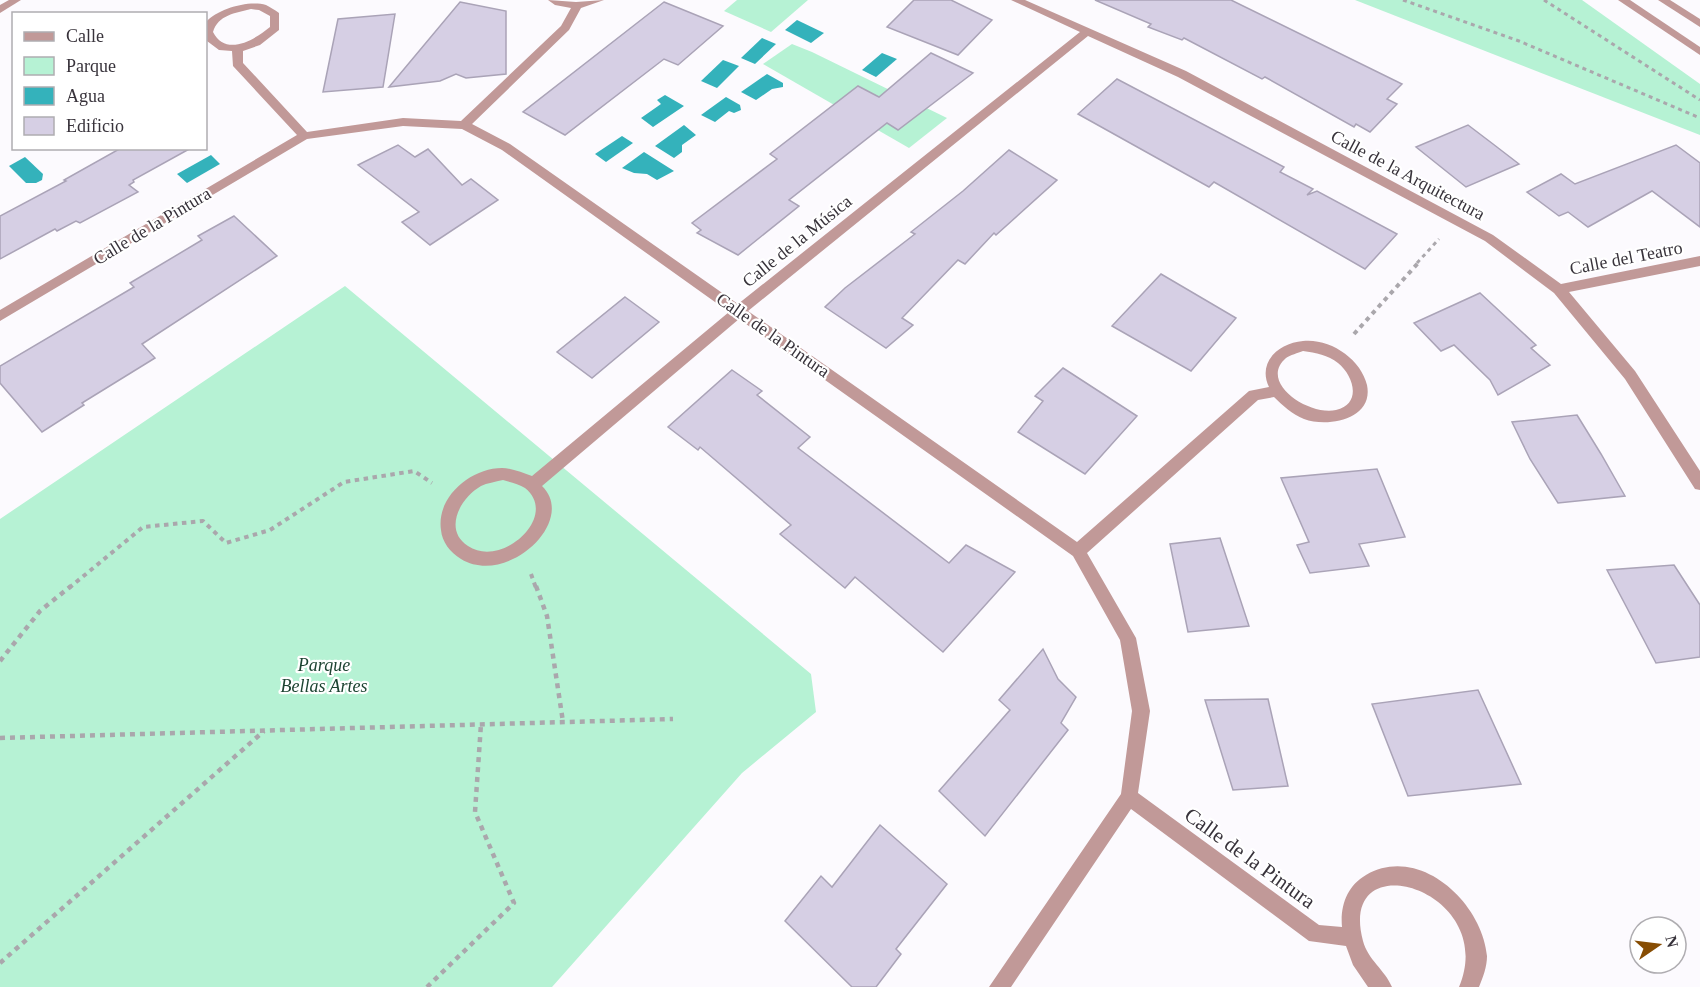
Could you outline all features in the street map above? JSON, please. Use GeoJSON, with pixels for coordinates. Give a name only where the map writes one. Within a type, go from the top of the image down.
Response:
{"type":"FeatureCollection","features":[{"type":"Feature","properties":{"kind":"street"},"geometry":{"type":"LineString","coordinates":[[0,10],[16,0]]}},
{"type":"Feature","properties":{"kind":"street"},"geometry":{"type":"LineString","coordinates":[[554,0],[566,5],[577,6],[599,0]]}},
{"type":"Feature","properties":{"kind":"street","name":"Calle de la Arquitectura"},"geometry":{"type":"LineString","coordinates":[[1016,0],[1182,74],[1489,238],[1558,290],[1630,375],[1700,484]]}},
{"type":"Feature","properties":{"kind":"street"},"geometry":{"type":"LineString","coordinates":[[1623,0],[1700,52]]}},
{"type":"Feature","properties":{"kind":"street"},"geometry":{"type":"LineString","coordinates":[[1663,0],[1700,24]]}},
{"type":"Feature","properties":{"kind":"street"},"geometry":{"type":"LineString","coordinates":[[207,29],[211,22],[228,11],[251,6],[262,7],[276,15],[275,28],[250,45],[217,46],[207,38]]}},
{"type":"Feature","properties":{"kind":"street"},"geometry":{"type":"LineString","coordinates":[[464,125],[565,28],[577,6]]}},
{"type":"Feature","properties":{"kind":"street","name":"Calle de la Música"},"geometry":{"type":"LineString","coordinates":[[534,484],[739,310],[1087,32]]}},
{"type":"Feature","properties":{"kind":"street"},"geometry":{"type":"LineString","coordinates":[[238,47],[237,64],[304,136]]}},
{"type":"Feature","properties":{"kind":"street","name":"Calle de la Pintura"},"geometry":{"type":"LineString","coordinates":[[0,316],[304,136],[403,122],[464,125],[506,147],[1078,551],[1128,638],[1141,711],[1130,796],[999,987]]}},
{"type":"Feature","properties":{"kind":"street","name":"Calle del Teatro"},"geometry":{"type":"LineString","coordinates":[[1558,290],[1700,261]]}},
{"type":"Feature","properties":{"kind":"street"},"geometry":{"type":"LineString","coordinates":[[1312,347],[1336,354],[1350,365],[1359,378],[1360,399],[1354,408],[1330,417],[1314,416],[1293,406],[1276,391],[1271,379],[1271,366],[1277,356],[1289,348],[1312,347]]}},
{"type":"Feature","properties":{"kind":"street"},"geometry":{"type":"LineString","coordinates":[[1078,551],[1254,395],[1276,391]]}},
{"type":"Feature","properties":{"kind":"street"},"geometry":{"type":"LineString","coordinates":[[494,475],[520,476],[534,484],[542,495],[545,508],[533,536],[521,548],[505,555],[488,558],[472,557],[459,550],[450,539],[446,526],[448,512],[456,498],[469,485],[494,475]]}},
{"type":"Feature","properties":{"kind":"street","name":"Calle de la Pintura"},"geometry":{"type":"LineString","coordinates":[[1130,796],[1316,934],[1352,937]]}},
{"type":"Feature","properties":{"kind":"street"},"geometry":{"type":"LineString","coordinates":[[1382,987],[1374,980],[1360,959],[1352,937],[1350,912],[1358,892],[1373,879],[1394,874],[1416,878],[1439,890],[1459,910],[1472,934],[1477,955],[1475,975],[1469,987]]}},
{"type":"Feature","properties":{"kind":"path"},"geometry":{"type":"LineString","coordinates":[[1403,0],[1519,41],[1700,118]]}},
{"type":"Feature","properties":{"kind":"path"},"geometry":{"type":"LineString","coordinates":[[1544,0],[1700,100]]}},
{"type":"Feature","properties":{"kind":"path"},"geometry":{"type":"LineString","coordinates":[[1336,354],[1455,220]]}},
{"type":"Feature","properties":{"kind":"path"},"geometry":{"type":"LineString","coordinates":[[0,661],[40,611],[143,527],[203,521],[226,543],[270,531],[344,482],[414,471],[456,498]]}},
{"type":"Feature","properties":{"kind":"path"},"geometry":{"type":"LineString","coordinates":[[521,548],[547,616],[563,722]]}},
{"type":"Feature","properties":{"kind":"path"},"geometry":{"type":"LineString","coordinates":[[0,738],[672,719]]}},
{"type":"Feature","properties":{"kind":"path"},"geometry":{"type":"LineString","coordinates":[[427,987],[514,903],[475,812],[481,724]]}},
{"type":"Feature","properties":{"kind":"path"},"geometry":{"type":"LineString","coordinates":[[0,963],[265,731]]}},
{"type":"Feature","properties":{"kind":"green space"},"geometry":{"type":"Polygon","coordinates":[[[737,0],[808,0],[771,32],[724,11],[737,0]]]}},
{"type":"Feature","properties":{"kind":"green space"},"geometry":{"type":"Polygon","coordinates":[[[1355,0],[1582,0],[1700,84],[1700,135],[1355,0]]]}},
{"type":"Feature","properties":{"kind":"green space"},"geometry":{"type":"Polygon","coordinates":[[[792,44],[947,118],[909,148],[763,64],[792,44]]]}},
{"type":"Feature","properties":{"kind":"green space","name":"Parque Bellas Artes"},"geometry":{"type":"Polygon","coordinates":[[[345,286],[811,674],[816,712],[742,773],[552,987],[0,987],[0,519],[345,286]]]}},
{"type":"Feature","properties":{"kind":"water"},"geometry":{"type":"Polygon","coordinates":[[[797,20],[824,33],[811,43],[785,30],[797,20]]]}},
{"type":"Feature","properties":{"kind":"water"},"geometry":{"type":"Polygon","coordinates":[[[762,38],[776,44],[755,64],[741,58],[762,38]]]}},
{"type":"Feature","properties":{"kind":"water"},"geometry":{"type":"Polygon","coordinates":[[[882,53],[897,59],[876,77],[862,70],[882,53]]]}},
{"type":"Feature","properties":{"kind":"water"},"geometry":{"type":"Polygon","coordinates":[[[723,60],[739,66],[717,88],[701,81],[723,60]]]}},
{"type":"Feature","properties":{"kind":"water"},"geometry":{"type":"Polygon","coordinates":[[[767,74],[783,83],[783,87],[772,89],[756,100],[741,92],[767,74]]]}},
{"type":"Feature","properties":{"kind":"water"},"geometry":{"type":"Polygon","coordinates":[[[665,95],[684,106],[653,127],[641,118],[661,104],[657,100],[665,95]]]}},
{"type":"Feature","properties":{"kind":"water"},"geometry":{"type":"Polygon","coordinates":[[[726,97],[740,105],[741,110],[734,113],[729,111],[715,122],[701,115],[726,97]]]}},
{"type":"Feature","properties":{"kind":"water"},"geometry":{"type":"Polygon","coordinates":[[[684,125],[696,135],[682,145],[682,152],[674,158],[655,146],[684,125]]]}},
{"type":"Feature","properties":{"kind":"water"},"geometry":{"type":"Polygon","coordinates":[[[622,136],[633,143],[606,162],[595,154],[622,136]]]}},
{"type":"Feature","properties":{"kind":"water"},"geometry":{"type":"Polygon","coordinates":[[[644,152],[674,171],[657,180],[647,174],[634,173],[622,168],[644,152]]]}},
{"type":"Feature","properties":{"kind":"water"},"geometry":{"type":"Polygon","coordinates":[[[211,155],[220,164],[187,183],[177,174],[211,155]]]}},
{"type":"Feature","properties":{"kind":"water"},"geometry":{"type":"Polygon","coordinates":[[[25,157],[43,174],[42,180],[36,183],[26,183],[9,166],[25,157]]]}},
{"type":"Feature","properties":{"kind":"building"},"geometry":{"type":"Polygon","coordinates":[[[914,0],[951,0],[992,20],[958,55],[887,27],[914,0]]]}},
{"type":"Feature","properties":{"kind":"building"},"geometry":{"type":"Polygon","coordinates":[[[1095,0],[1231,0],[1402,84],[1387,99],[1397,104],[1370,132],[1356,124],[1354,127],[1265,77],[1262,79],[1184,38],[1182,40],[1148,27],[1151,24],[1095,0]]]}},
{"type":"Feature","properties":{"kind":"building"},"geometry":{"type":"Polygon","coordinates":[[[460,2],[506,11],[506,74],[466,78],[456,74],[440,81],[389,87],[460,2]]]}},
{"type":"Feature","properties":{"kind":"building"},"geometry":{"type":"Polygon","coordinates":[[[664,2],[723,26],[678,65],[664,59],[565,135],[523,112],[664,2]]]}},
{"type":"Feature","properties":{"kind":"building"},"geometry":{"type":"Polygon","coordinates":[[[395,14],[383,87],[323,92],[338,19],[395,14]]]}},
{"type":"Feature","properties":{"kind":"building"},"geometry":{"type":"Polygon","coordinates":[[[931,53],[973,73],[898,130],[887,123],[789,200],[799,206],[738,255],[697,233],[701,230],[692,223],[777,159],[770,154],[858,86],[879,97],[931,53]]]}},
{"type":"Feature","properties":{"kind":"building"},"geometry":{"type":"Polygon","coordinates":[[[1117,79],[1284,167],[1280,172],[1313,189],[1307,195],[1317,191],[1397,234],[1365,269],[1214,182],[1209,187],[1078,114],[1117,79]]]}},
{"type":"Feature","properties":{"kind":"building"},"geometry":{"type":"Polygon","coordinates":[[[1468,125],[1519,164],[1466,187],[1416,147],[1468,125]]]}},
{"type":"Feature","properties":{"kind":"building"},"geometry":{"type":"Polygon","coordinates":[[[398,145],[415,157],[428,149],[462,185],[471,179],[498,200],[430,245],[402,222],[419,212],[358,165],[398,145]]]}},
{"type":"Feature","properties":{"kind":"building"},"geometry":{"type":"Polygon","coordinates":[[[1676,145],[1700,163],[1700,227],[1652,191],[1588,227],[1568,212],[1559,216],[1527,192],[1561,174],[1575,184],[1676,145]]]}},
{"type":"Feature","properties":{"kind":"building"},"geometry":{"type":"Polygon","coordinates":[[[117,150],[187,150],[133,180],[134,182],[129,185],[138,192],[80,223],[76,221],[57,231],[55,229],[0,259],[0,216],[66,181],[64,180],[117,150]]]}},
{"type":"Feature","properties":{"kind":"building"},"geometry":{"type":"Polygon","coordinates":[[[1009,150],[1057,180],[996,235],[994,233],[965,264],[958,260],[902,318],[913,325],[886,348],[825,307],[845,288],[915,234],[911,232],[963,191],[1009,150]]]}},
{"type":"Feature","properties":{"kind":"building"},"geometry":{"type":"Polygon","coordinates":[[[234,216],[277,256],[142,344],[155,358],[82,403],[84,405],[42,432],[0,383],[0,366],[134,287],[130,283],[202,240],[198,236],[234,216]]]}},
{"type":"Feature","properties":{"kind":"building"},"geometry":{"type":"Polygon","coordinates":[[[1161,274],[1236,318],[1191,371],[1112,326],[1161,274]]]}},
{"type":"Feature","properties":{"kind":"building"},"geometry":{"type":"Polygon","coordinates":[[[1480,293],[1536,345],[1531,348],[1550,365],[1498,395],[1490,380],[1454,345],[1441,351],[1414,323],[1480,293]]]}},
{"type":"Feature","properties":{"kind":"building"},"geometry":{"type":"Polygon","coordinates":[[[625,297],[659,322],[592,378],[557,352],[625,297]]]}},
{"type":"Feature","properties":{"kind":"building"},"geometry":{"type":"Polygon","coordinates":[[[1063,368],[1137,416],[1085,474],[1018,432],[1043,401],[1035,396],[1063,368]]]}},
{"type":"Feature","properties":{"kind":"building"},"geometry":{"type":"Polygon","coordinates":[[[732,370],[762,391],[757,395],[810,437],[798,448],[949,563],[966,545],[1015,572],[943,652],[855,577],[845,588],[780,534],[791,525],[700,447],[698,450],[668,427],[732,370]]]}},
{"type":"Feature","properties":{"kind":"building"},"geometry":{"type":"Polygon","coordinates":[[[1577,415],[1625,496],[1558,503],[1530,459],[1512,422],[1577,415]]]}},
{"type":"Feature","properties":{"kind":"building"},"geometry":{"type":"Polygon","coordinates":[[[1377,469],[1405,537],[1359,544],[1369,566],[1310,573],[1297,545],[1309,542],[1281,478],[1377,469]]]}},
{"type":"Feature","properties":{"kind":"building"},"geometry":{"type":"Polygon","coordinates":[[[1220,538],[1249,626],[1188,632],[1170,544],[1220,538]]]}},
{"type":"Feature","properties":{"kind":"building"},"geometry":{"type":"Polygon","coordinates":[[[1674,565],[1700,605],[1700,657],[1656,663],[1607,570],[1674,565]]]}},
{"type":"Feature","properties":{"kind":"building"},"geometry":{"type":"Polygon","coordinates":[[[1043,649],[1058,679],[1076,697],[1061,723],[1068,730],[985,836],[939,791],[1010,710],[999,700],[1043,649]]]}},
{"type":"Feature","properties":{"kind":"building"},"geometry":{"type":"Polygon","coordinates":[[[1478,690],[1521,784],[1408,796],[1372,704],[1478,690]]]}},
{"type":"Feature","properties":{"kind":"building"},"geometry":{"type":"Polygon","coordinates":[[[1268,699],[1288,786],[1233,790],[1205,700],[1268,699]]]}},
{"type":"Feature","properties":{"kind":"building"},"geometry":{"type":"Polygon","coordinates":[[[880,825],[947,884],[896,949],[901,954],[876,987],[852,987],[785,921],[821,876],[832,887],[880,825]]]}}]}
